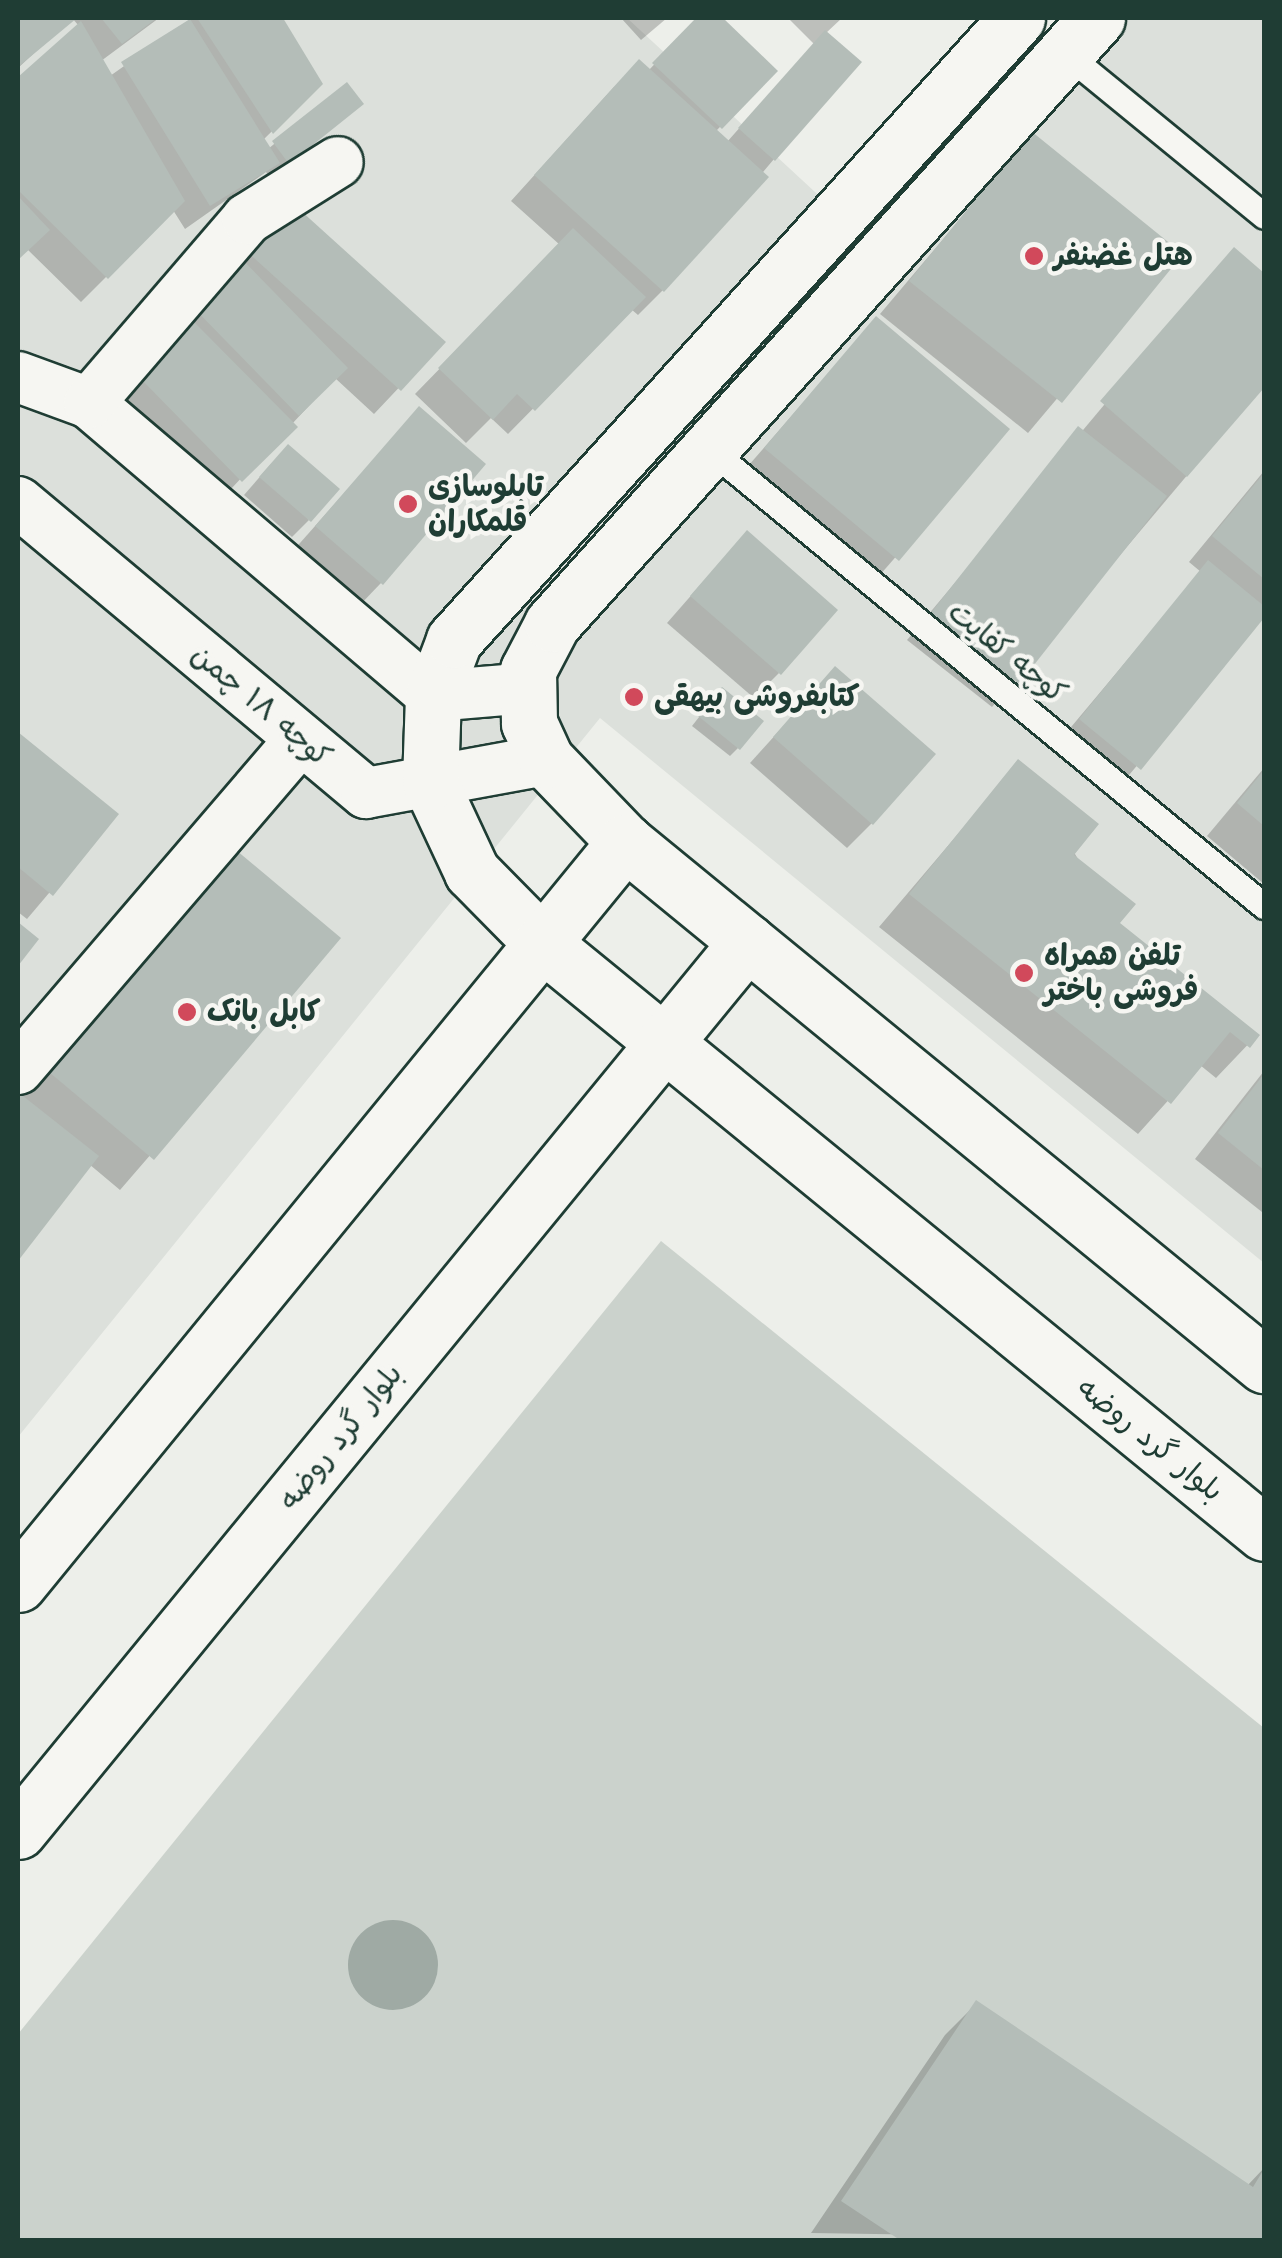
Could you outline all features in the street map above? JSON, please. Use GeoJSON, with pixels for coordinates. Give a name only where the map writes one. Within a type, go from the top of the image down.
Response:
{"type":"FeatureCollection","features":[{"type":"Feature","properties":{"kind":"main road"},"geometry":{"type":"LineString","coordinates":[[430,782],[433,696],[454,640],[1017,18]]}},
{"type":"Feature","properties":{"kind":"main road"},"geometry":{"type":"LineString","coordinates":[[1081,35],[552,624],[528,688],[528,723],[546,760],[625,842],[1264,1365]]}},
{"type":"Feature","properties":{"kind":"main road","name":"بلوار گرد روضه"},"geometry":{"type":"LineString","coordinates":[[430,782],[472,872],[542,943],[1264,1533]]}},
{"type":"Feature","properties":{"kind":"main road"},"geometry":{"type":"LineString","coordinates":[[18,1584],[625,842]]}},
{"type":"Feature","properties":{"kind":"main road","name":"بلوار گرد روضه"},"geometry":{"type":"LineString","coordinates":[[18,1831],[747,942]]}},
{"type":"Feature","properties":{"kind":"street"},"geometry":{"type":"LineString","coordinates":[[89,403],[246,219],[338,162]]}},
{"type":"Feature","properties":{"kind":"street"},"geometry":{"type":"LineString","coordinates":[[18,378],[89,403],[433,696],[528,688]]}},
{"type":"Feature","properties":{"kind":"street","name":"كوچه ١٨ چمن"},"geometry":{"type":"LineString","coordinates":[[18,502],[366,792],[546,760]]}},
{"type":"Feature","properties":{"kind":"street"},"geometry":{"type":"LineString","coordinates":[[18,1070],[300,740]]}},
{"type":"Feature","properties":{"kind":"lane"},"geometry":{"type":"LineString","coordinates":[[1081,35],[1264,216]]}},
{"type":"Feature","properties":{"kind":"lane","name":"کوچه کفایت"},"geometry":{"type":"LineString","coordinates":[[710,448],[1264,906]]}},
{"type":"Feature","properties":{"kind":"shaded area"},"geometry":{"type":"Polygon","coordinates":[[[18,18],[627,18],[894,265],[1121,18],[1264,18],[1264,1263],[600,718],[18,1437],[18,18]]]}},
{"type":"Feature","properties":{"kind":"shaded area"},"geometry":{"type":"Polygon","coordinates":[[[661,1241],[1264,1728],[1264,2240],[18,2240],[18,2034],[661,1241]]]}},
{"type":"Feature","properties":{"kind":"shaded area"},"geometry":{"type":"Polygon","coordinates":[[[393,1920],[410,1923],[425,1933],[435,1948],[435,1982],[425,1997],[410,2007],[393,2010],[376,2007],[361,1997],[351,1982],[348,1965],[351,1948],[361,1933],[376,1923],[393,1920]]]}},
{"type":"Feature","properties":{"kind":"building"},"geometry":{"type":"Polygon","coordinates":[[[18,18],[77,18],[18,67],[18,18]]]}},
{"type":"Feature","properties":{"kind":"building"},"geometry":{"type":"Polygon","coordinates":[[[101,18],[157,18],[122,44],[101,18]]]}},
{"type":"Feature","properties":{"kind":"building"},"geometry":{"type":"Polygon","coordinates":[[[197,18],[283,18],[323,84],[273,134],[197,18]]]}},
{"type":"Feature","properties":{"kind":"building"},"geometry":{"type":"Polygon","coordinates":[[[696,18],[723,18],[778,71],[722,129],[652,63],[696,18]]]}},
{"type":"Feature","properties":{"kind":"building"},"geometry":{"type":"Polygon","coordinates":[[[190,19],[280,163],[210,206],[121,62],[190,19]]]}},
{"type":"Feature","properties":{"kind":"building"},"geometry":{"type":"Polygon","coordinates":[[[81,21],[185,201],[108,279],[18,190],[18,77],[81,21]]]}},
{"type":"Feature","properties":{"kind":"building"},"geometry":{"type":"Polygon","coordinates":[[[825,30],[862,62],[775,161],[738,128],[825,30]]]}},
{"type":"Feature","properties":{"kind":"building"},"geometry":{"type":"Polygon","coordinates":[[[639,59],[769,177],[664,292],[534,175],[639,59]]]}},
{"type":"Feature","properties":{"kind":"building"},"geometry":{"type":"Polygon","coordinates":[[[347,82],[364,104],[289,164],[272,141],[347,82]]]}},
{"type":"Feature","properties":{"kind":"building"},"geometry":{"type":"Polygon","coordinates":[[[1031,131],[1183,254],[1062,403],[909,281],[1031,131]]]}},
{"type":"Feature","properties":{"kind":"building"},"geometry":{"type":"Polygon","coordinates":[[[18,196],[50,230],[18,260],[18,196]]]}},
{"type":"Feature","properties":{"kind":"building"},"geometry":{"type":"Polygon","coordinates":[[[289,200],[446,342],[401,391],[244,249],[289,200]]]}},
{"type":"Feature","properties":{"kind":"building"},"geometry":{"type":"Polygon","coordinates":[[[573,228],[646,297],[535,411],[517,394],[493,420],[438,368],[573,228]]]}},
{"type":"Feature","properties":{"kind":"building"},"geometry":{"type":"Polygon","coordinates":[[[1234,247],[1264,273],[1264,388],[1187,477],[1100,401],[1234,247]]]}},
{"type":"Feature","properties":{"kind":"building"},"geometry":{"type":"Polygon","coordinates":[[[236,253],[348,368],[299,416],[186,300],[236,253]]]}},
{"type":"Feature","properties":{"kind":"building"},"geometry":{"type":"Polygon","coordinates":[[[876,316],[1010,429],[899,561],[764,448],[876,316]]]}},
{"type":"Feature","properties":{"kind":"building"},"geometry":{"type":"Polygon","coordinates":[[[193,321],[298,427],[242,482],[137,375],[193,321]]]}},
{"type":"Feature","properties":{"kind":"building"},"geometry":{"type":"Polygon","coordinates":[[[419,406],[486,464],[383,585],[315,526],[419,406]]]}},
{"type":"Feature","properties":{"kind":"building"},"geometry":{"type":"Polygon","coordinates":[[[1078,426],[1167,496],[1019,684],[930,614],[1078,426]]]}},
{"type":"Feature","properties":{"kind":"building"},"geometry":{"type":"Polygon","coordinates":[[[288,444],[340,489],[311,522],[259,477],[288,444]]]}},
{"type":"Feature","properties":{"kind":"building"},"geometry":{"type":"Polygon","coordinates":[[[1264,473],[1264,579],[1212,536],[1264,473]]]}},
{"type":"Feature","properties":{"kind":"building"},"geometry":{"type":"Polygon","coordinates":[[[747,530],[838,610],[781,675],[690,596],[747,530]]]}},
{"type":"Feature","properties":{"kind":"building"},"geometry":{"type":"Polygon","coordinates":[[[1208,560],[1264,606],[1264,618],[1141,770],[1079,719],[1208,560]]]}},
{"type":"Feature","properties":{"kind":"building"},"geometry":{"type":"Polygon","coordinates":[[[835,666],[936,754],[873,825],[773,737],[835,666]]]}},
{"type":"Feature","properties":{"kind":"building"},"geometry":{"type":"Polygon","coordinates":[[[722,687],[764,721],[740,750],[698,716],[722,687]]]}},
{"type":"Feature","properties":{"kind":"building"},"geometry":{"type":"Polygon","coordinates":[[[18,732],[119,814],[53,896],[18,867],[18,732]]]}},
{"type":"Feature","properties":{"kind":"building"},"geometry":{"type":"Polygon","coordinates":[[[1018,759],[1099,824],[1074,855],[1136,904],[1120,923],[1260,1035],[1250,1048],[1230,1032],[1171,1104],[909,894],[1018,759]]]}},
{"type":"Feature","properties":{"kind":"building"},"geometry":{"type":"Polygon","coordinates":[[[1264,770],[1264,826],[1237,803],[1264,770]]]}},
{"type":"Feature","properties":{"kind":"building"},"geometry":{"type":"Polygon","coordinates":[[[230,845],[341,938],[154,1160],[43,1067],[230,845]]]}},
{"type":"Feature","properties":{"kind":"building"},"geometry":{"type":"Polygon","coordinates":[[[18,922],[39,939],[18,966],[18,922]]]}},
{"type":"Feature","properties":{"kind":"building"},"geometry":{"type":"Polygon","coordinates":[[[1264,1074],[1264,1170],[1218,1133],[1264,1074]]]}},
{"type":"Feature","properties":{"kind":"building"},"geometry":{"type":"Polygon","coordinates":[[[18,1092],[99,1156],[18,1261],[18,1092]]]}},
{"type":"Feature","properties":{"kind":"building"},"geometry":{"type":"Polygon","coordinates":[[[976,2000],[1253,2187],[1264,2169],[1264,2240],[900,2240],[841,2201],[976,2000]]]}},
{"type":"Feature","properties":{"kind":"place","name":"هتل غضنفر"},"geometry":{"type":"Point","coordinates":[1034,256]}},
{"type":"Feature","properties":{"kind":"place","name":"تابلوسازی قلمکاران"},"geometry":{"type":"Point","coordinates":[408,504]}},
{"type":"Feature","properties":{"kind":"place","name":"کتابفروشی بیهقی"},"geometry":{"type":"Point","coordinates":[634,697]}},
{"type":"Feature","properties":{"kind":"place","name":"تلفن همراه فروشی باختر"},"geometry":{"type":"Point","coordinates":[1024,973]}},
{"type":"Feature","properties":{"kind":"place","name":"کابل بانک"},"geometry":{"type":"Point","coordinates":[187,1012]}}]}
